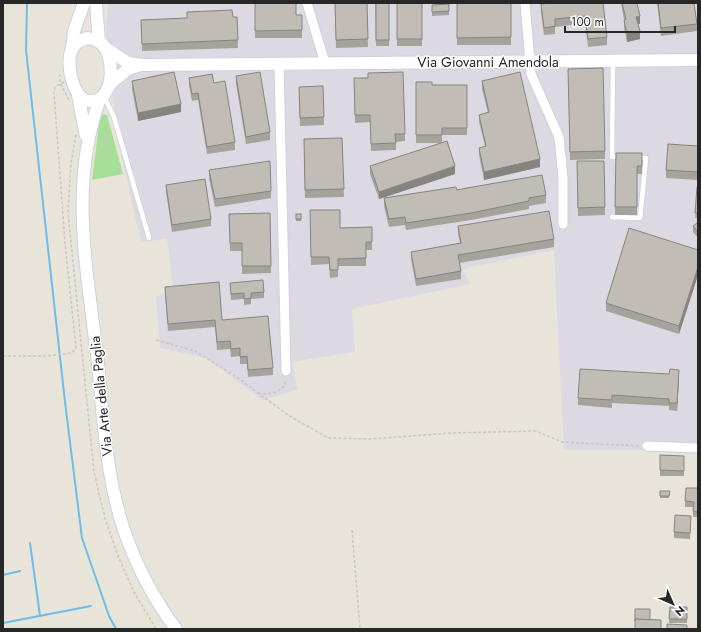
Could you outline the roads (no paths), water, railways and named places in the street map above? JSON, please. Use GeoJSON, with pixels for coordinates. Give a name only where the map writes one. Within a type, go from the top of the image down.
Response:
{"type":"FeatureCollection","features":[{"type":"Feature","properties":{"kind":"main road","name":"Via Arte della Paglia"},"geometry":{"type":"LineString","coordinates":[[84,3],[74,31],[70,68],[71,79],[78,95],[85,129],[86,149],[82,198],[84,239],[110,477],[120,517],[132,551],[153,595],[176,629]]}},
{"type":"Feature","properties":{"kind":"main road","name":"Via Arte della Paglia"},"geometry":{"type":"LineString","coordinates":[[86,149],[102,98],[110,84],[109,58],[102,44],[96,3]]}},
{"type":"Feature","properties":{"kind":"main road"},"geometry":{"type":"LineString","coordinates":[[72,49],[79,41],[87,38],[102,44]]}},
{"type":"Feature","properties":{"kind":"main road","name":"Via Giovanni Amendola"},"geometry":{"type":"LineString","coordinates":[[102,44],[128,63],[142,64],[698,60]]}},
{"type":"Feature","properties":{"kind":"main road","name":"Via Giovanni Amendola"},"geometry":{"type":"LineString","coordinates":[[110,84],[128,69],[142,64]]}},
{"type":"Feature","properties":{"kind":"main road"},"geometry":{"type":"LineString","coordinates":[[78,95],[85,100],[92,102],[102,98]]}},
{"type":"Feature","properties":{"kind":"street"},"geometry":{"type":"LineString","coordinates":[[307,3],[325,63]]}},
{"type":"Feature","properties":{"kind":"street"},"geometry":{"type":"LineString","coordinates":[[525,3],[531,74],[559,137],[563,178],[563,224]]}},
{"type":"Feature","properties":{"kind":"street"},"geometry":{"type":"LineString","coordinates":[[279,63],[286,371]]}},
{"type":"Feature","properties":{"kind":"street"},"geometry":{"type":"LineString","coordinates":[[647,446],[698,448]]}},
{"type":"Feature","properties":{"kind":"lane"},"geometry":{"type":"LineString","coordinates":[[613,61],[612,158],[626,158]]}},
{"type":"Feature","properties":{"kind":"lane"},"geometry":{"type":"LineString","coordinates":[[102,98],[114,117],[149,238]]}},
{"type":"Feature","properties":{"kind":"lane"},"geometry":{"type":"LineString","coordinates":[[612,218],[640,218],[646,158],[632,158]]}},
{"type":"Feature","properties":{"kind":"waterway"},"geometry":{"type":"LineString","coordinates":[[27,3],[26,50],[65,402],[82,538],[109,616],[116,629]]}},
{"type":"Feature","properties":{"kind":"waterway"},"geometry":{"type":"LineString","coordinates":[[30,543],[40,616]]}},
{"type":"Feature","properties":{"kind":"waterway"},"geometry":{"type":"LineString","coordinates":[[3,575],[20,571]]}},
{"type":"Feature","properties":{"kind":"waterway"},"geometry":{"type":"LineString","coordinates":[[3,623],[91,606]]}}]}
